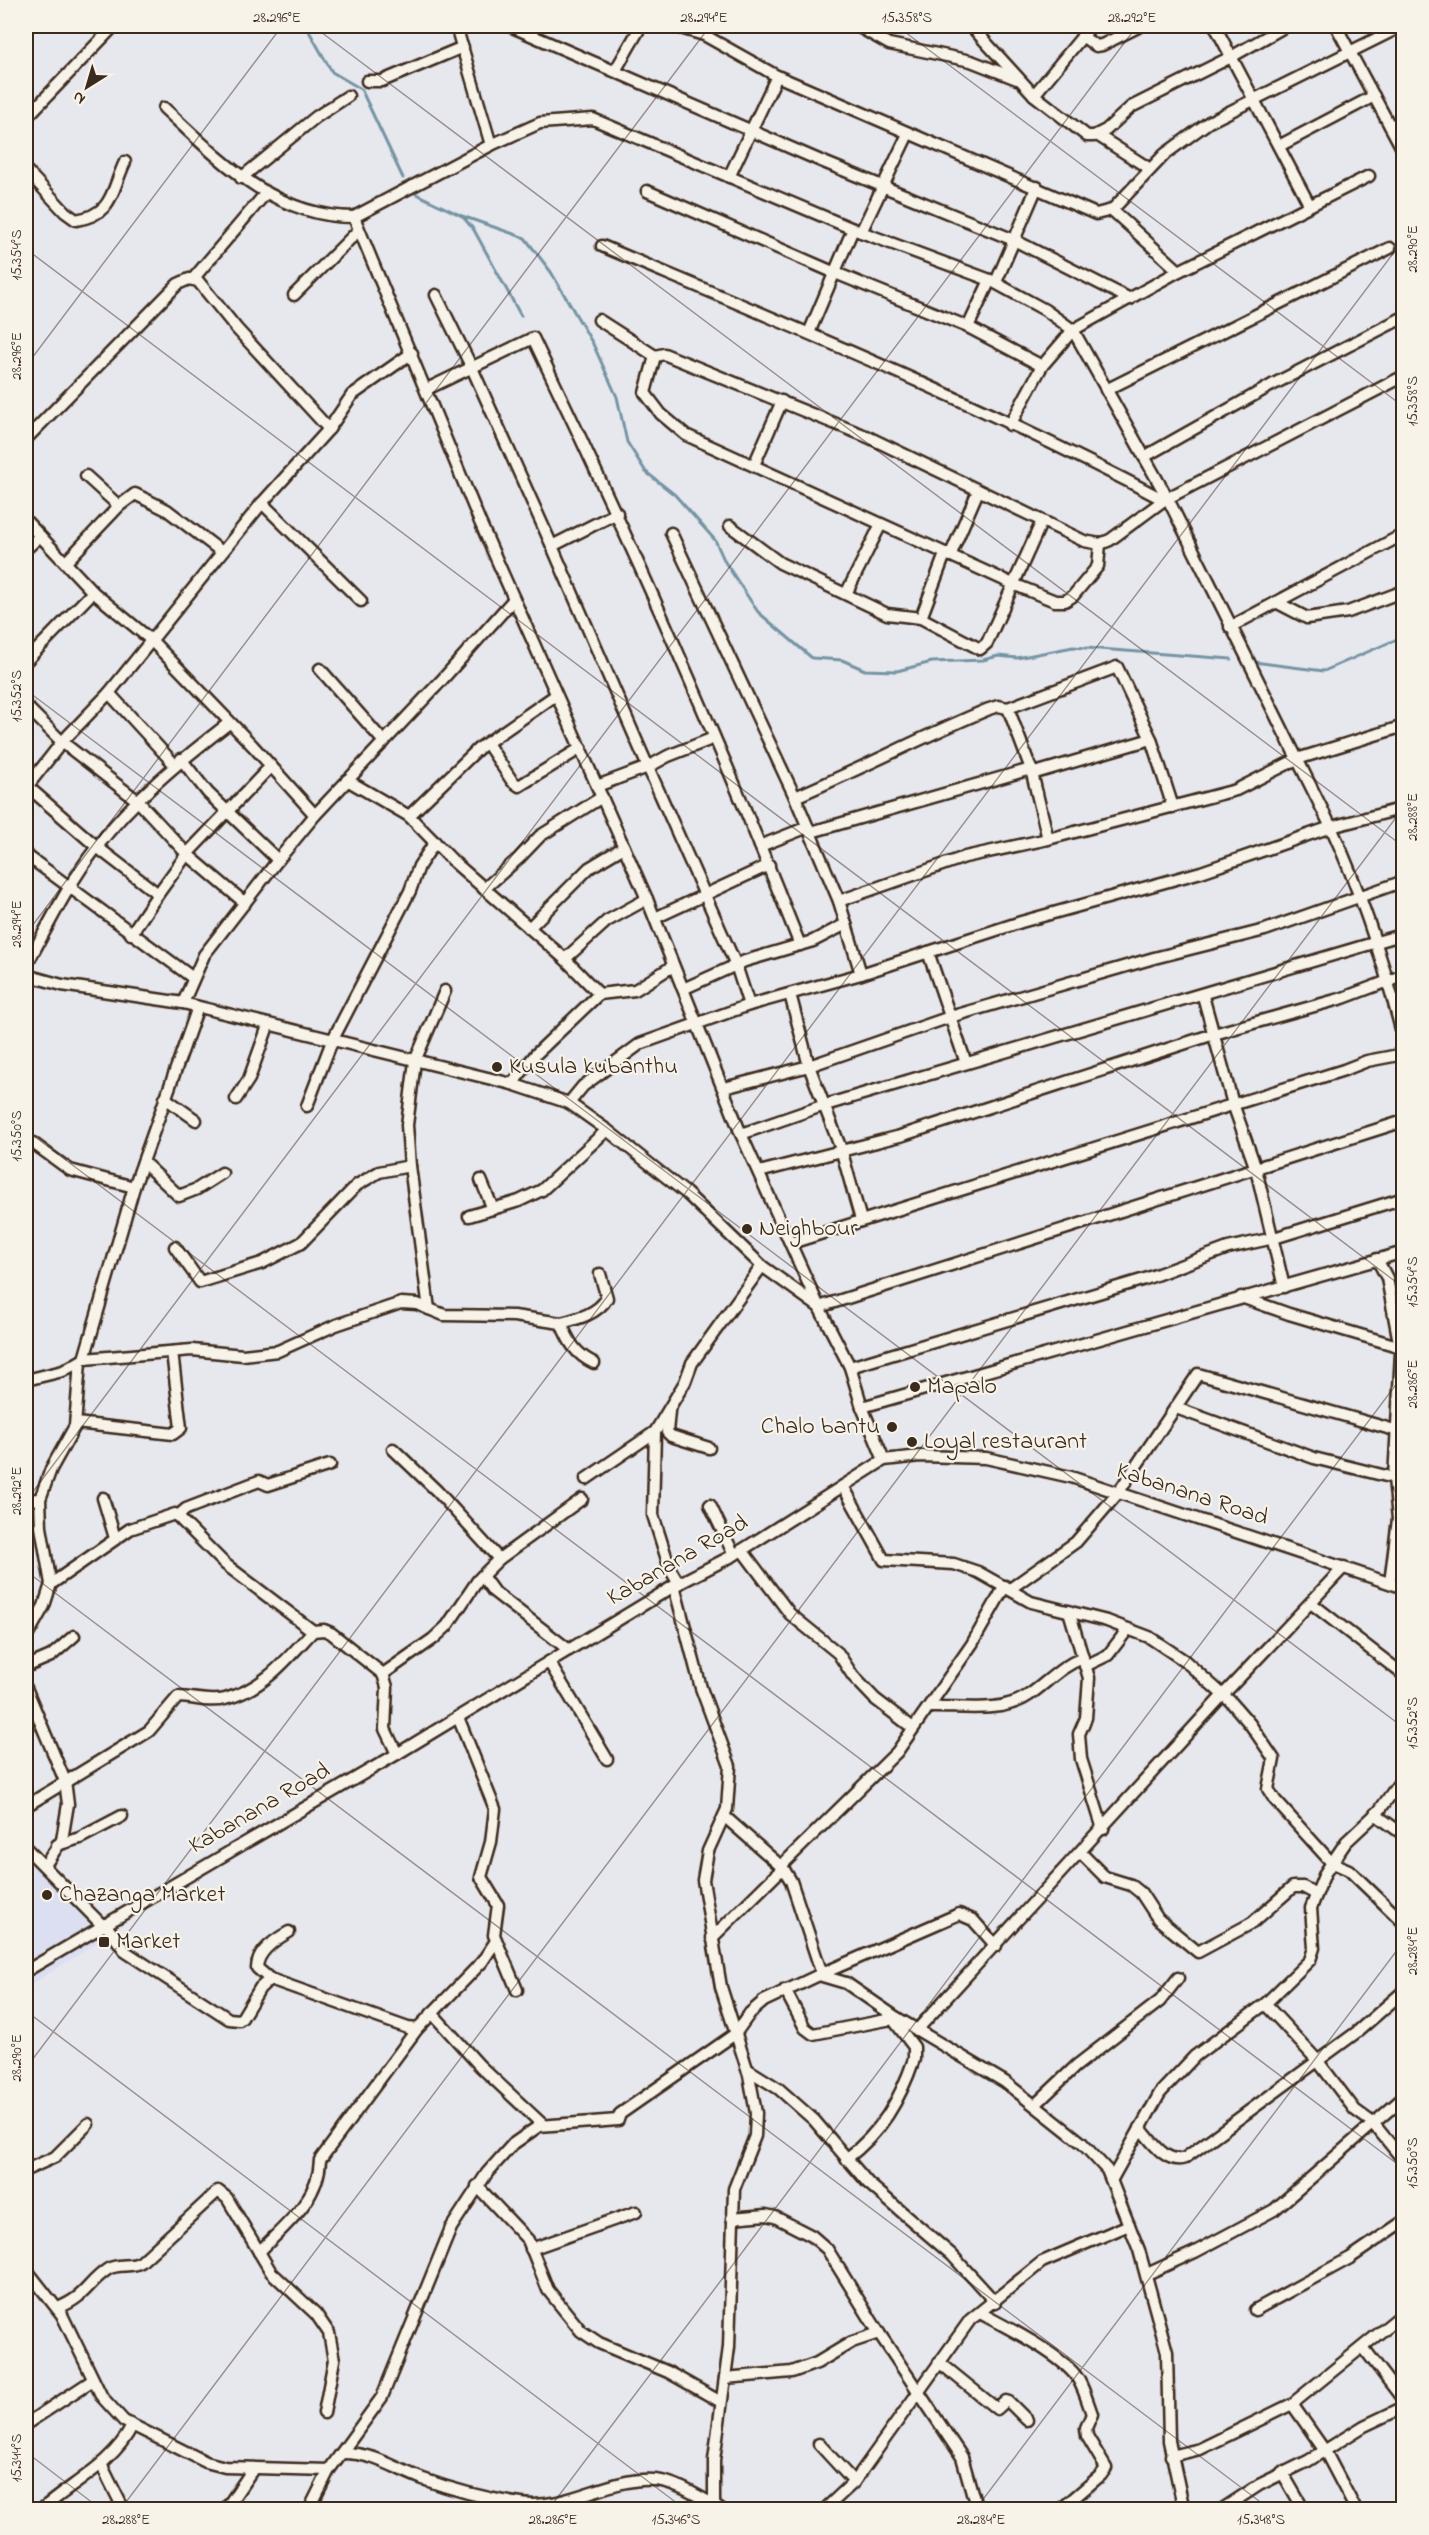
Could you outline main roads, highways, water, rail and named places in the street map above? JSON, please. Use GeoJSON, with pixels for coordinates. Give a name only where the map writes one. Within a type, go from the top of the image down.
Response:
{"type":"FeatureCollection","features":[{"type":"Feature","properties":{"kind":"waterway"},"geometry":{"type":"LineString","coordinates":[[306,26],[332,72],[361,89],[403,178]]}},
{"type":"Feature","properties":{"kind":"waterway"},"geometry":{"type":"LineString","coordinates":[[412,192],[462,216],[525,238],[551,272],[593,344],[617,397],[627,442],[646,472],[675,495],[715,540],[725,562],[758,612],[812,658],[842,660],[865,670],[897,671],[932,662],[983,660],[998,656],[1017,658],[1073,647],[1231,659]]}},
{"type":"Feature","properties":{"kind":"waterway"},"geometry":{"type":"LineString","coordinates":[[463,217],[474,230],[521,316]]}},
{"type":"Feature","properties":{"kind":"waterway"},"geometry":{"type":"LineString","coordinates":[[1254,662],[1324,671],[1404,636]]}},
{"type":"Feature","properties":{"kind":"place","name":"Kusula kubanthu"},"geometry":{"type":"Point","coordinates":[497,1067]}},
{"type":"Feature","properties":{"kind":"place","name":"Neighbour"},"geometry":{"type":"Point","coordinates":[747,1229]}},
{"type":"Feature","properties":{"kind":"place","name":"Mapalo"},"geometry":{"type":"Point","coordinates":[915,1387]}},
{"type":"Feature","properties":{"kind":"place","name":"Chalo bantu"},"geometry":{"type":"Point","coordinates":[892,1427]}},
{"type":"Feature","properties":{"kind":"place","name":"Loyal restaurant"},"geometry":{"type":"Point","coordinates":[912,1442]}},
{"type":"Feature","properties":{"kind":"place","name":"Chazanga Market"},"geometry":{"type":"Point","coordinates":[47,1895]}},
{"type":"Feature","properties":{"kind":"place","name":"Market"},"geometry":{"type":"Point","coordinates":[104,1942]}}]}
